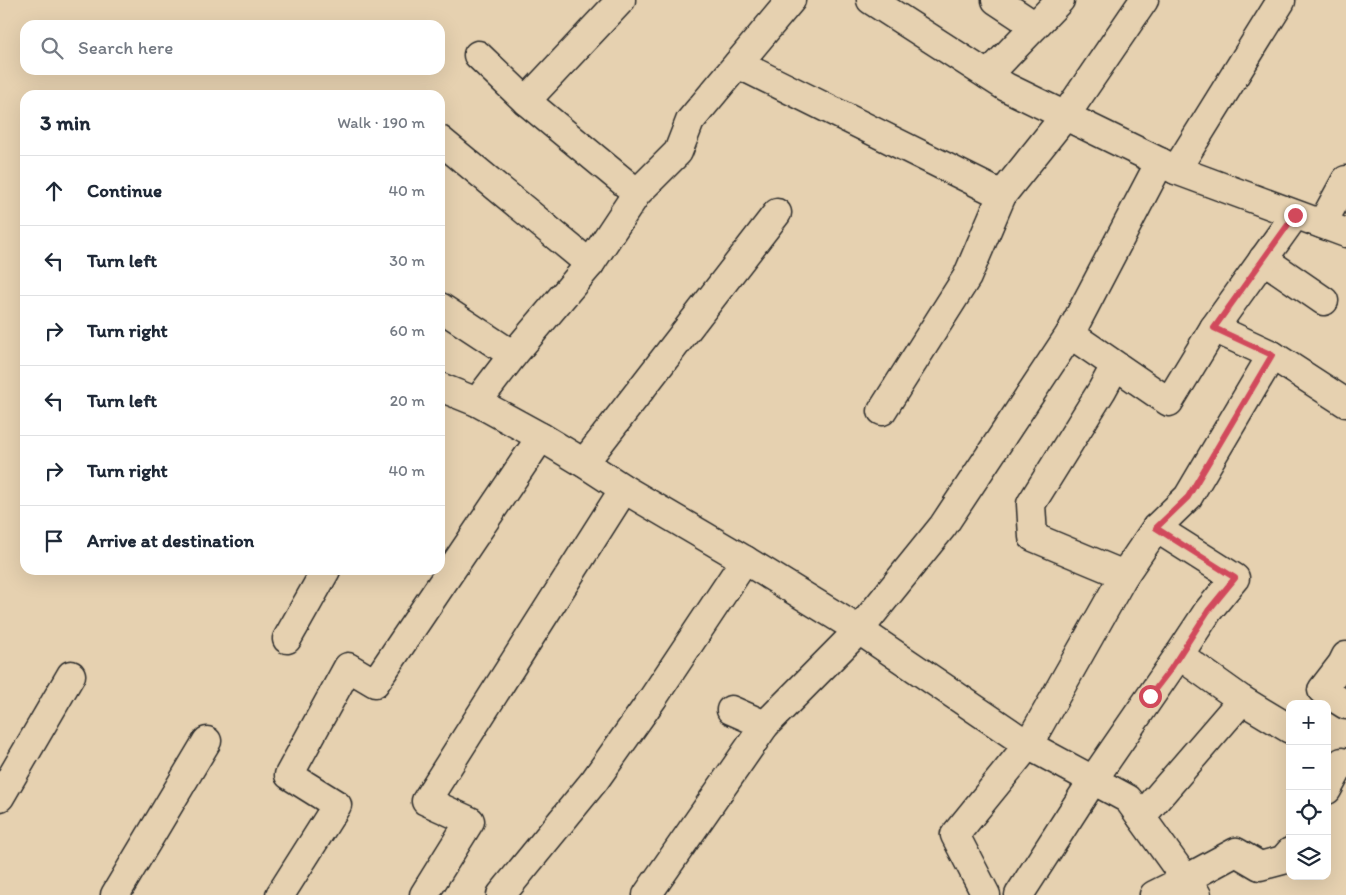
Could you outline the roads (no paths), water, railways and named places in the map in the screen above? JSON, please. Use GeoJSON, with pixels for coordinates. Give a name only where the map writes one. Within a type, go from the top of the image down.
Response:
{"type":"FeatureCollection","features":[{"type":"Feature","properties":{"kind":"street"},"geometry":{"type":"LineString","coordinates":[[526,100],[621,0]]}},
{"type":"Feature","properties":{"kind":"street"},"geometry":{"type":"LineString","coordinates":[[477,402],[513,355],[590,264],[637,193],[678,152],[690,121],[791,0]]}},
{"type":"Feature","properties":{"kind":"street"},"geometry":{"type":"LineString","coordinates":[[871,0],[1006,87],[1168,166],[1295,215],[1334,228],[1346,180]]}},
{"type":"Feature","properties":{"kind":"street"},"geometry":{"type":"LineString","coordinates":[[996,0],[1036,26]]}},
{"type":"Feature","properties":{"kind":"street"},"geometry":{"type":"LineString","coordinates":[[988,75],[1060,0]]}},
{"type":"Feature","properties":{"kind":"street"},"geometry":{"type":"LineString","coordinates":[[882,411],[967,277],[1002,195],[1065,116],[1144,0]]}},
{"type":"Feature","properties":{"kind":"street"},"geometry":{"type":"LineString","coordinates":[[647,895],[765,725],[859,630],[943,526],[1070,334],[1168,166],[1281,1]]}},
{"type":"Feature","properties":{"kind":"street"},"geometry":{"type":"LineString","coordinates":[[478,55],[526,100],[637,193]]}},
{"type":"Feature","properties":{"kind":"street"},"geometry":{"type":"LineString","coordinates":[[738,64],[1002,195]]}},
{"type":"Feature","properties":{"kind":"street"},"geometry":{"type":"LineString","coordinates":[[445,144],[590,264]]}},
{"type":"Feature","properties":{"kind":"street"},"geometry":{"type":"LineString","coordinates":[[584,463],[777,213]]}},
{"type":"Feature","properties":{"kind":"street"},"geometry":{"type":"LineString","coordinates":[[1070,334],[1168,402],[1214,328],[1295,215]]}},
{"type":"Feature","properties":{"kind":"street"},"geometry":{"type":"LineString","coordinates":[[1263,259],[1324,301]]}},
{"type":"Feature","properties":{"kind":"street"},"geometry":{"type":"LineString","coordinates":[[445,310],[513,355]]}},
{"type":"Feature","properties":{"kind":"street"},"geometry":{"type":"LineString","coordinates":[[1214,328],[1272,355],[1346,403]]}},
{"type":"Feature","properties":{"kind":"street"},"geometry":{"type":"LineString","coordinates":[[986,895],[955,835],[1028,745],[1124,575],[1156,528],[1188,497],[1272,355]]}},
{"type":"Feature","properties":{"kind":"street"},"geometry":{"type":"LineString","coordinates":[[1115,366],[1031,504],[1033,537],[1124,575]]}},
{"type":"Feature","properties":{"kind":"street"},"geometry":{"type":"LineString","coordinates":[[445,389],[477,402],[541,437],[624,490],[859,630],[1028,745],[1128,798],[1191,887]]}},
{"type":"Feature","properties":{"kind":"street"},"geometry":{"type":"LineString","coordinates":[[280,895],[337,804],[289,775],[348,667],[375,683],[541,437]]}},
{"type":"Feature","properties":{"kind":"street"},"geometry":{"type":"LineString","coordinates":[[424,895],[470,821],[426,800],[624,490]]}},
{"type":"Feature","properties":{"kind":"street"},"geometry":{"type":"LineString","coordinates":[[1019,895],[1093,780],[1208,611],[1235,578],[1156,528]]}},
{"type":"Feature","properties":{"kind":"street"},"geometry":{"type":"LineString","coordinates":[[501,895],[595,780],[653,698],[744,560]]}},
{"type":"Feature","properties":{"kind":"street"},"geometry":{"type":"LineString","coordinates":[[287,639],[323,575]]}},
{"type":"Feature","properties":{"kind":"street"},"geometry":{"type":"LineString","coordinates":[[1179,655],[1242,700],[1286,727]]}},
{"type":"Feature","properties":{"kind":"street"},"geometry":{"type":"LineString","coordinates":[[1346,656],[1322,690],[1346,705]]}},
{"type":"Feature","properties":{"kind":"street"},"geometry":{"type":"LineString","coordinates":[[0,797],[71,675]]}},
{"type":"Feature","properties":{"kind":"street"},"geometry":{"type":"LineString","coordinates":[[1141,817],[1242,700]]}},
{"type":"Feature","properties":{"kind":"street"},"geometry":{"type":"LineString","coordinates":[[731,710],[765,725]]}},
{"type":"Feature","properties":{"kind":"street"},"geometry":{"type":"LineString","coordinates":[[115,895],[207,741]]}},
{"type":"Feature","properties":{"kind":"street"},"geometry":{"type":"LineString","coordinates":[[1331,779],[1338,759]]}},
{"type":"Feature","properties":{"kind":"street"},"geometry":{"type":"LineString","coordinates":[[1154,895],[1191,887],[1236,852],[1260,866],[1283,860],[1286,857]]}}]}
